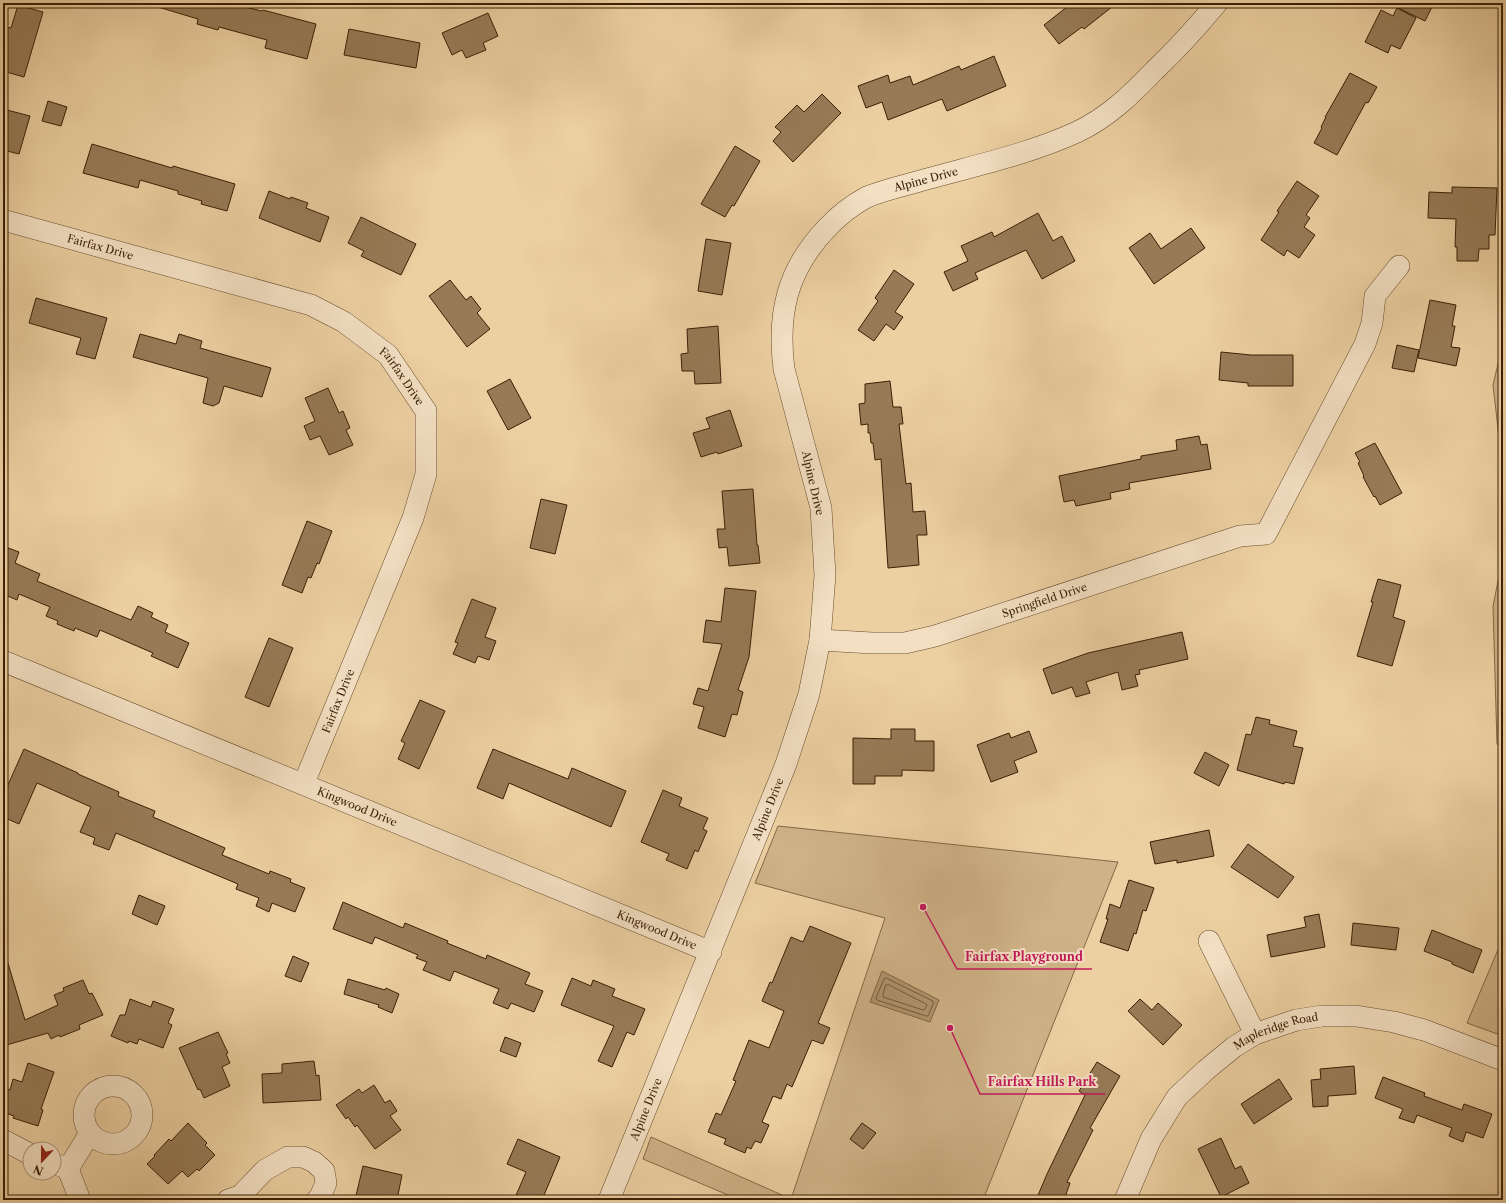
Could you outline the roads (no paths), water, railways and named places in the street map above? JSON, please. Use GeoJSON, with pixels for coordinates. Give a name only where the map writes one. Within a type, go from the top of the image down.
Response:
{"type":"FeatureCollection","features":[{"type":"Feature","properties":{"kind":"street","name":"Alpine Drive"},"geometry":{"type":"LineString","coordinates":[[609,1200],[763,824],[797,735],[809,694],[820,640],[825,575],[821,508],[784,369],[781,346],[788,290],[802,260],[812,244],[833,221],[867,197],[1027,151],[1078,132],[1103,118],[1147,79],[1217,3]]}},
{"type":"Feature","properties":{"kind":"street","name":"Fairfax Drive"},"geometry":{"type":"LineString","coordinates":[[3,220],[311,305],[344,322],[388,354],[426,412],[426,474],[413,518],[304,784]]}},
{"type":"Feature","properties":{"kind":"street","name":"Springfield Drive"},"geometry":{"type":"LineString","coordinates":[[820,640],[905,643],[963,627],[1240,536],[1266,534],[1365,344],[1372,323],[1374,296],[1399,266]]}},
{"type":"Feature","properties":{"kind":"street","name":"Kingwood Drive"},"geometry":{"type":"LineString","coordinates":[[3,661],[711,952]]}},
{"type":"Feature","properties":{"kind":"street"},"geometry":{"type":"LineString","coordinates":[[1209,941],[1255,1034]]}},
{"type":"Feature","properties":{"kind":"street","name":"Mapleridge Road"},"geometry":{"type":"LineString","coordinates":[[1125,1200],[1151,1139],[1177,1097],[1234,1047],[1255,1034],[1296,1020],[1322,1016],[1356,1016],[1394,1022],[1424,1030],[1503,1060]]}},
{"type":"Feature","properties":{"kind":"street"},"geometry":{"type":"LineString","coordinates":[[62,1165],[90,1133]]}},
{"type":"Feature","properties":{"kind":"street"},"geometry":{"type":"LineString","coordinates":[[3,1140],[22,1150]]}},
{"type":"Feature","properties":{"kind":"street"},"geometry":{"type":"LineString","coordinates":[[241,1199],[265,1170],[288,1157],[303,1157],[314,1162],[324,1171],[326,1183],[320,1197],[317,1200]]}},
{"type":"Feature","properties":{"kind":"street"},"geometry":{"type":"LineString","coordinates":[[62,1168],[80,1200]]}},
{"type":"Feature","properties":{"kind":"water"},"geometry":{"type":"Polygon","coordinates":[[[882,971],[939,1000],[930,1022],[870,1002],[882,971]]]}},
{"type":"Feature","properties":{"kind":"place","name":"Fairfax Playground"},"geometry":{"type":"Point","coordinates":[923,907]}},
{"type":"Feature","properties":{"kind":"place","name":"Fairfax Hills Park"},"geometry":{"type":"Point","coordinates":[950,1028]}}]}
